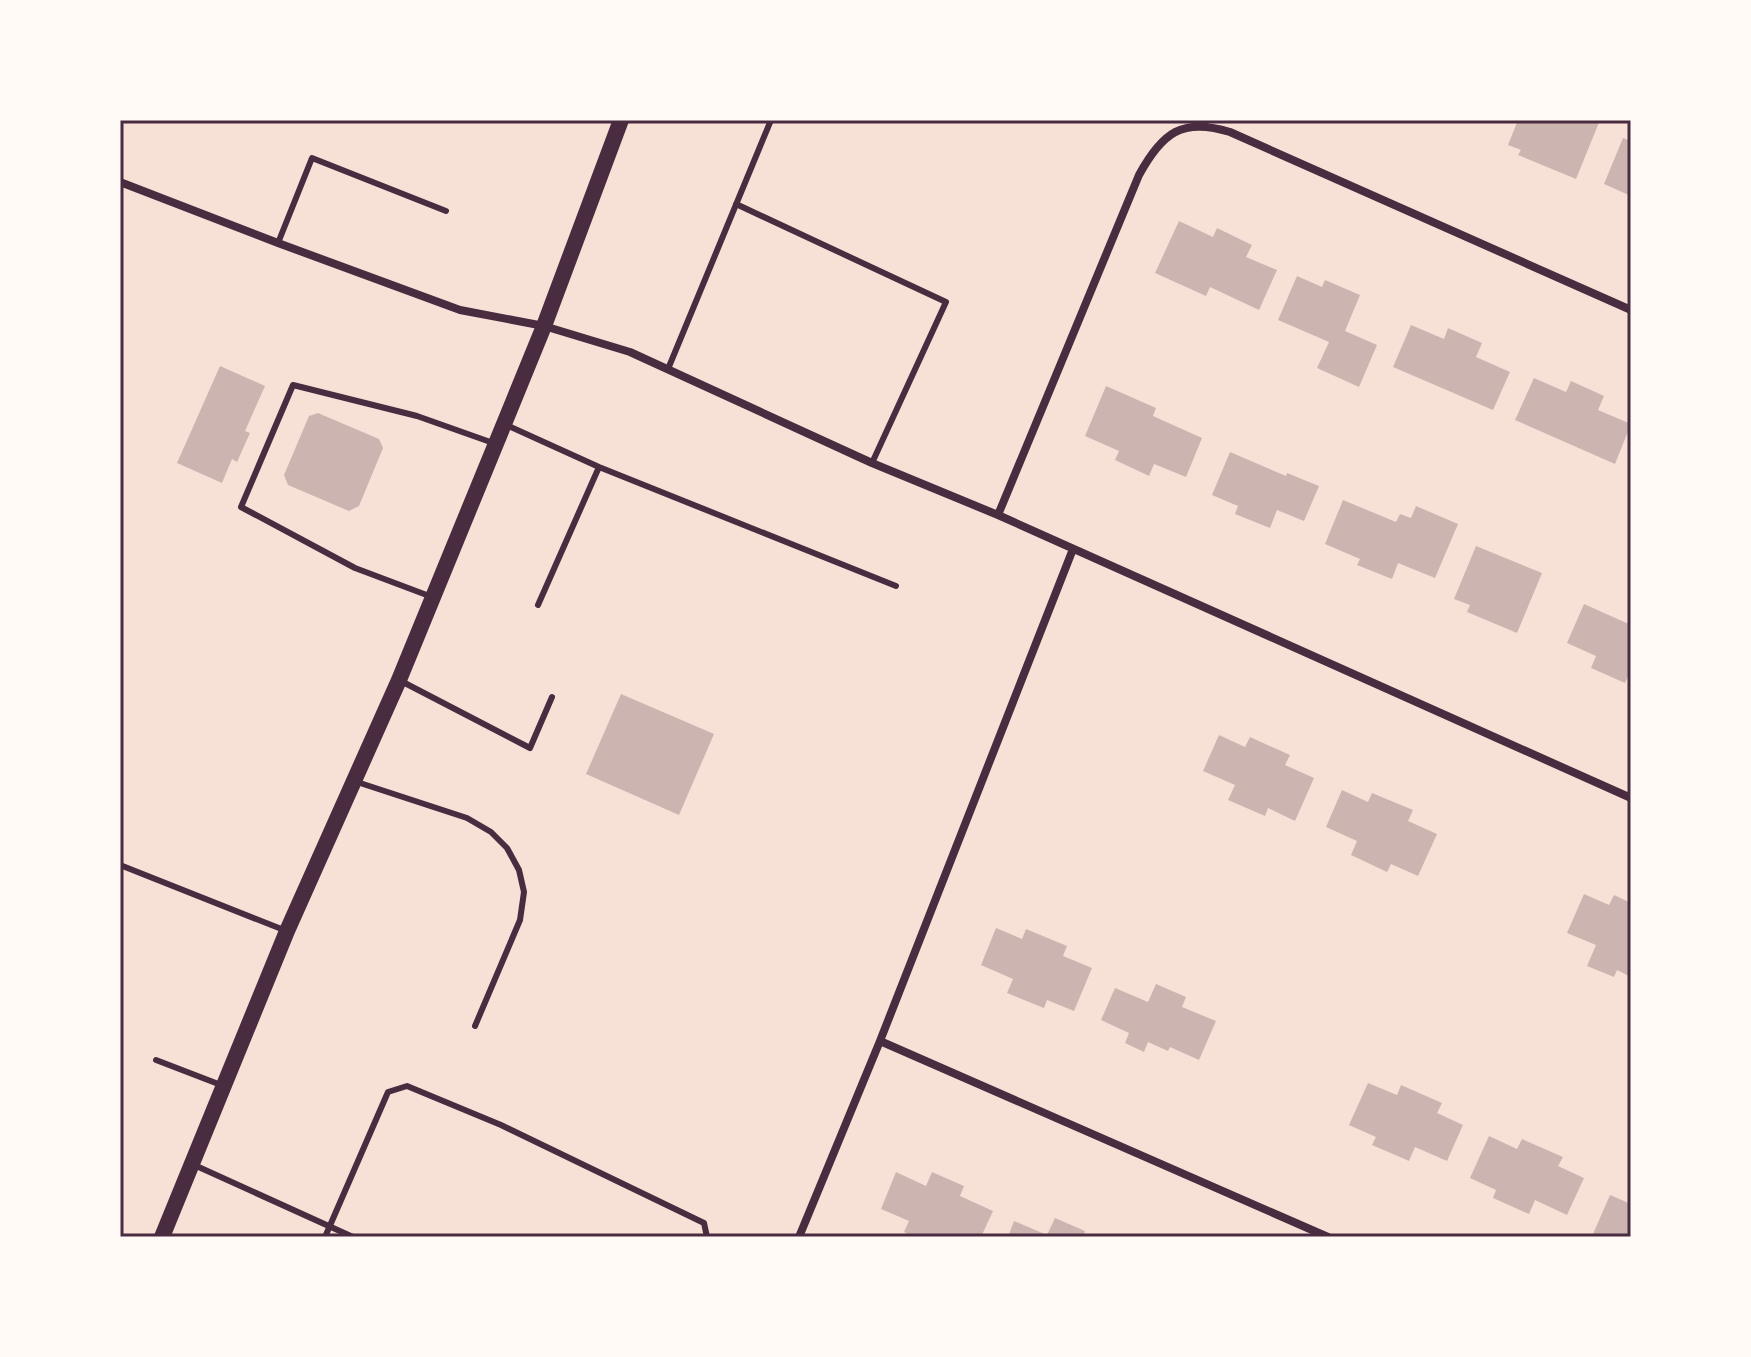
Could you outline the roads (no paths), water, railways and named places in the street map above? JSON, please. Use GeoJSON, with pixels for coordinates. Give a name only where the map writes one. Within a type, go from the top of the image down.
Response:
{"type":"FeatureCollection","features":[{"type":"Feature","properties":{"kind":"main road"},"geometry":{"type":"LineString","coordinates":[[162,1237],[287,931],[399,680],[496,444],[621,120]]}},
{"type":"Feature","properties":{"kind":"street"},"geometry":{"type":"LineString","coordinates":[[998,515],[1139,175],[1159,144],[1170,133],[1182,128],[1214,127],[1230,132],[1631,310]]}},
{"type":"Feature","properties":{"kind":"street"},"geometry":{"type":"LineString","coordinates":[[120,182],[460,310],[544,326],[630,352],[872,463],[998,515],[1631,798]]}},
{"type":"Feature","properties":{"kind":"street"},"geometry":{"type":"LineString","coordinates":[[799,1237],[880,1041],[1073,549]]}},
{"type":"Feature","properties":{"kind":"street"},"geometry":{"type":"LineString","coordinates":[[880,1041],[1328,1237]]}},
{"type":"Feature","properties":{"kind":"lane"},"geometry":{"type":"LineString","coordinates":[[668,369],[771,120]]}},
{"type":"Feature","properties":{"kind":"lane"},"geometry":{"type":"LineString","coordinates":[[278,243],[312,158],[446,211]]}},
{"type":"Feature","properties":{"kind":"lane"},"geometry":{"type":"LineString","coordinates":[[736,204],[946,302],[872,463]]}},
{"type":"Feature","properties":{"kind":"lane"},"geometry":{"type":"LineString","coordinates":[[432,597],[355,568],[241,507],[293,385],[417,416],[496,444]]}},
{"type":"Feature","properties":{"kind":"lane"},"geometry":{"type":"LineString","coordinates":[[504,424],[599,467],[896,586]]}},
{"type":"Feature","properties":{"kind":"lane"},"geometry":{"type":"LineString","coordinates":[[538,605],[599,467]]}},
{"type":"Feature","properties":{"kind":"lane"},"geometry":{"type":"LineString","coordinates":[[399,680],[530,748],[552,697]]}},
{"type":"Feature","properties":{"kind":"lane"},"geometry":{"type":"LineString","coordinates":[[354,781],[467,818],[491,832],[507,848],[519,870],[524,892],[520,920],[475,1026]]}},
{"type":"Feature","properties":{"kind":"lane"},"geometry":{"type":"LineString","coordinates":[[120,865],[287,931]]}},
{"type":"Feature","properties":{"kind":"lane"},"geometry":{"type":"LineString","coordinates":[[156,1060],[224,1086]]}},
{"type":"Feature","properties":{"kind":"lane"},"geometry":{"type":"LineString","coordinates":[[325,1237],[388,1092],[407,1086],[501,1125],[704,1223],[707,1237]]}},
{"type":"Feature","properties":{"kind":"lane"},"geometry":{"type":"LineString","coordinates":[[192,1164],[353,1237]]}}]}
